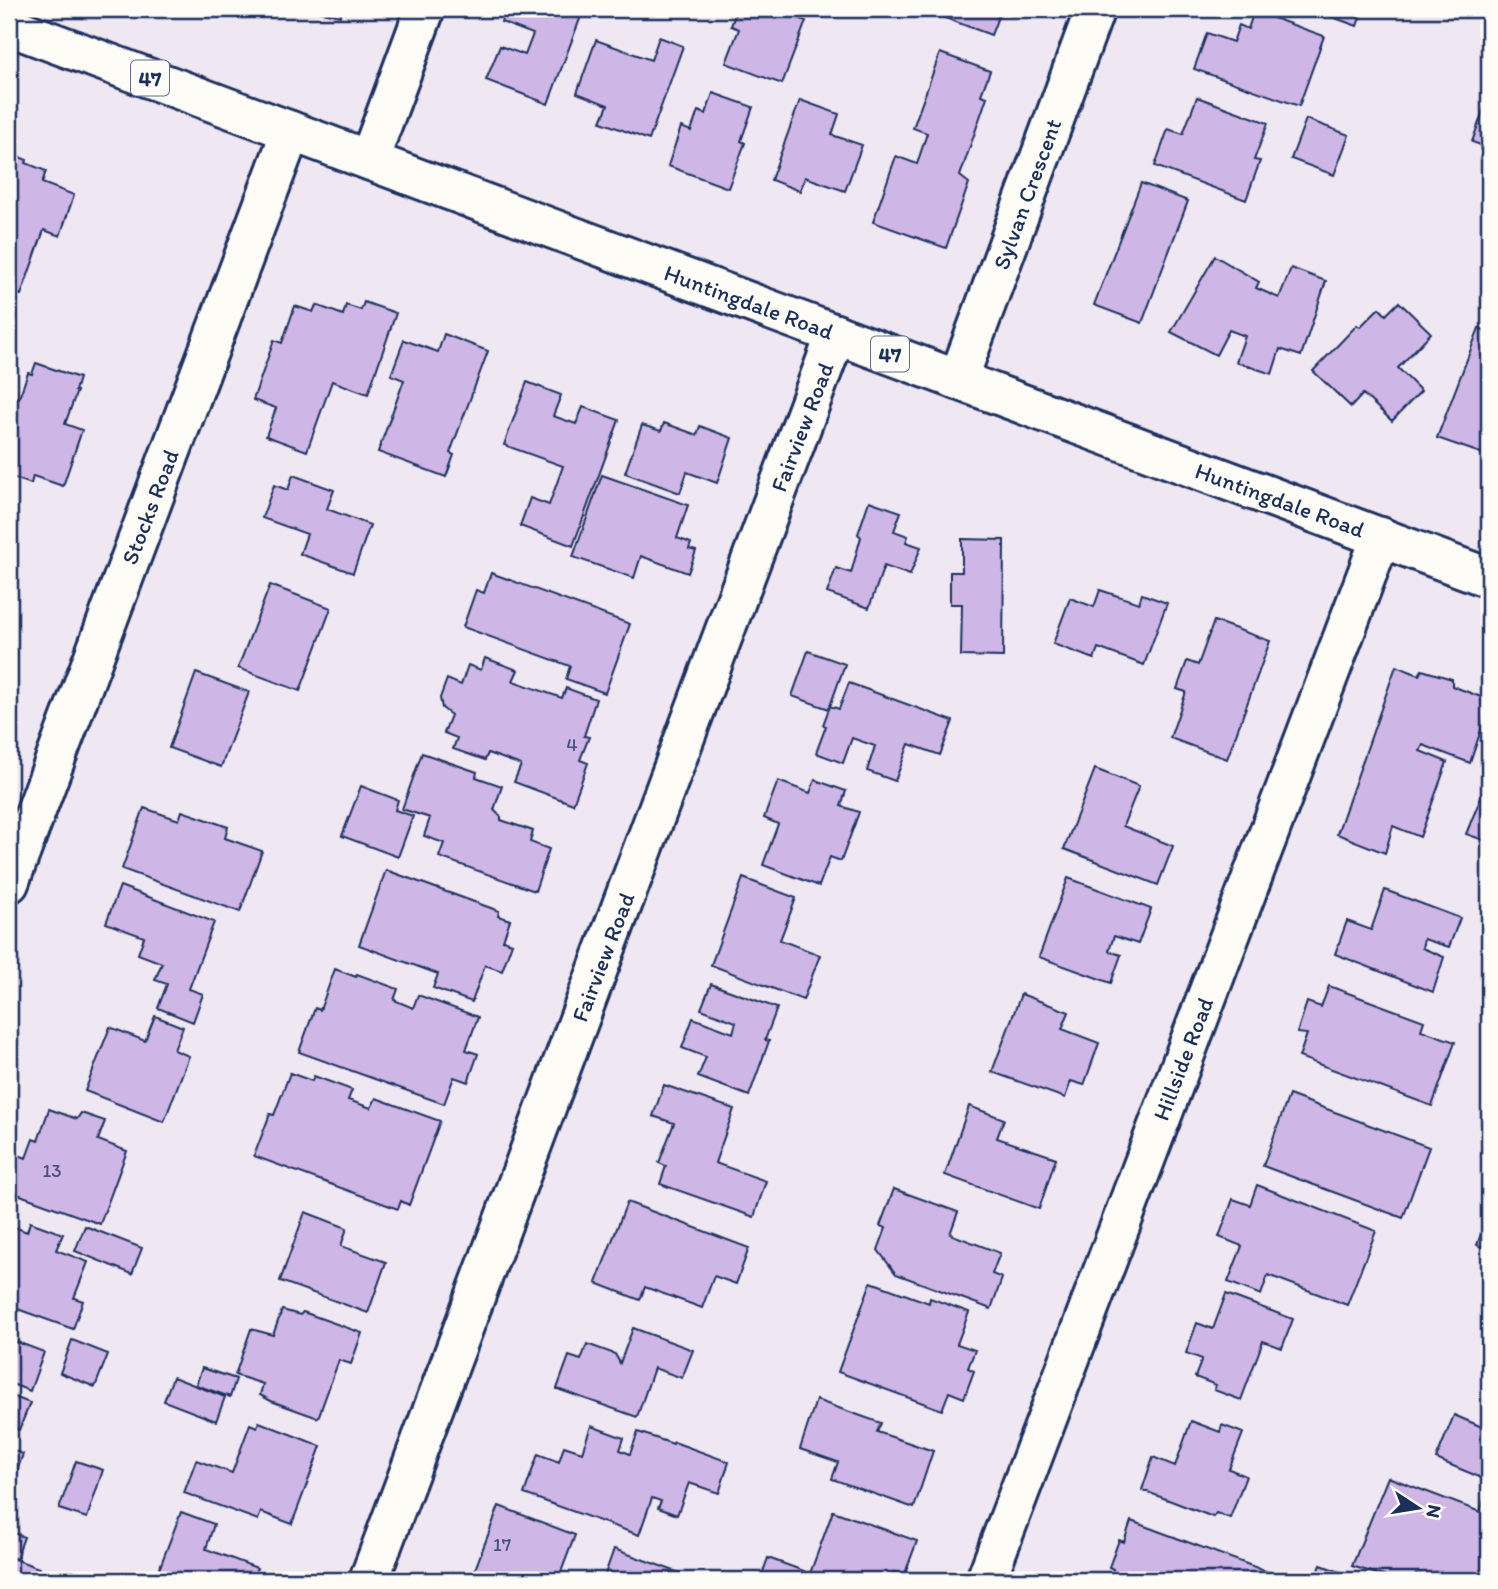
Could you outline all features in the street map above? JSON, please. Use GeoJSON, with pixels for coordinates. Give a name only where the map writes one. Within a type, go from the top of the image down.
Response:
{"type":"FeatureCollection","features":[{"type":"Feature","properties":{"kind":"street"},"geometry":{"type":"LineString","coordinates":[[369,160],[425,9]]}},
{"type":"Feature","properties":{"kind":"street","name":"Sylvan Crescent"},"geometry":{"type":"LineString","coordinates":[[958,380],[1095,9]]}},
{"type":"Feature","properties":{"kind":"street","name":"Huntingdale Road"},"geometry":{"type":"LineString","coordinates":[[9,26],[1489,578]]}},
{"type":"Feature","properties":{"kind":"street","name":"Stocks Road"},"geometry":{"type":"LineString","coordinates":[[9,883],[291,131]]}},
{"type":"Feature","properties":{"kind":"street","name":"Fairview Road"},"geometry":{"type":"LineString","coordinates":[[369,1580],[836,334]]}},
{"type":"Feature","properties":{"kind":"street","name":"Hillside Road"},"geometry":{"type":"LineString","coordinates":[[986,1580],[1381,537]]}},
{"type":"Feature","properties":{"kind":"building"},"geometry":{"type":"Polygon","coordinates":[[[308,9],[342,9],[340,16],[308,9]]]}},
{"type":"Feature","properties":{"kind":"building"},"geometry":{"type":"Polygon","coordinates":[[[506,9],[562,9],[581,16],[548,104],[486,80],[500,46],[525,55],[533,34],[501,22],[506,9]]]}},
{"type":"Feature","properties":{"kind":"building"},"geometry":{"type":"Polygon","coordinates":[[[737,9],[786,9],[784,12],[806,21],[782,84],[726,63],[739,29],[731,26],[737,9]]]}},
{"type":"Feature","properties":{"kind":"building"},"geometry":{"type":"Polygon","coordinates":[[[921,9],[1001,9],[991,35],[921,9]]]}},
{"type":"Feature","properties":{"kind":"building"},"geometry":{"type":"Polygon","coordinates":[[[1310,9],[1363,9],[1357,26],[1310,9]]]}},
{"type":"Feature","properties":{"kind":"building"},"geometry":{"type":"Polygon","coordinates":[[[1254,11],[1324,36],[1299,106],[1194,69],[1207,33],[1233,42],[1239,25],[1248,29],[1254,11]]]}},
{"type":"Feature","properties":{"kind":"building"},"geometry":{"type":"Polygon","coordinates":[[[659,37],[683,46],[649,140],[601,122],[608,105],[577,93],[596,40],[651,60],[659,37]]]}},
{"type":"Feature","properties":{"kind":"building"},"geometry":{"type":"Polygon","coordinates":[[[940,53],[990,71],[981,95],[987,97],[960,176],[969,183],[946,248],[873,222],[896,156],[917,164],[927,133],[913,128],[940,53]]]}},
{"type":"Feature","properties":{"kind":"building"},"geometry":{"type":"Polygon","coordinates":[[[713,93],[753,107],[741,141],[745,143],[728,188],[668,166],[681,127],[691,131],[698,111],[706,114],[713,93]]]}},
{"type":"Feature","properties":{"kind":"building"},"geometry":{"type":"Polygon","coordinates":[[[1197,97],[1268,123],[1254,160],[1260,161],[1246,200],[1155,166],[1168,129],[1183,134],[1197,97]]]}},
{"type":"Feature","properties":{"kind":"building"},"geometry":{"type":"Polygon","coordinates":[[[800,100],[839,114],[832,135],[862,145],[845,191],[805,177],[800,191],[771,180],[800,100]]]}},
{"type":"Feature","properties":{"kind":"building"},"geometry":{"type":"Polygon","coordinates":[[[1487,100],[1489,101],[1489,148],[1472,142],[1487,100]]]}},
{"type":"Feature","properties":{"kind":"building"},"geometry":{"type":"Polygon","coordinates":[[[1306,119],[1349,135],[1334,175],[1291,159],[1306,119]]]}},
{"type":"Feature","properties":{"kind":"building"},"geometry":{"type":"Polygon","coordinates":[[[9,153],[46,171],[42,183],[74,195],[60,236],[44,230],[21,295],[9,291],[9,153]]]}},
{"type":"Feature","properties":{"kind":"building"},"geometry":{"type":"Polygon","coordinates":[[[1141,183],[1188,201],[1142,323],[1094,305],[1141,183]]]}},
{"type":"Feature","properties":{"kind":"building"},"geometry":{"type":"Polygon","coordinates":[[[1215,256],[1259,282],[1256,288],[1279,298],[1291,268],[1326,281],[1301,356],[1280,349],[1272,374],[1236,362],[1245,336],[1229,330],[1216,355],[1171,332],[1215,256]]]}},
{"type":"Feature","properties":{"kind":"building"},"geometry":{"type":"Polygon","coordinates":[[[364,302],[396,313],[368,394],[332,381],[307,451],[266,436],[276,408],[253,400],[274,340],[282,343],[295,306],[313,312],[316,305],[343,315],[346,305],[361,310],[364,302]]]}},
{"type":"Feature","properties":{"kind":"building"},"geometry":{"type":"Polygon","coordinates":[[[1399,302],[1431,333],[1398,368],[1421,391],[1392,421],[1363,394],[1351,407],[1313,371],[1357,325],[1360,327],[1379,308],[1386,315],[1399,302]]]}},
{"type":"Feature","properties":{"kind":"building"},"geometry":{"type":"Polygon","coordinates":[[[1479,328],[1489,332],[1489,456],[1437,438],[1479,328]]]}},
{"type":"Feature","properties":{"kind":"building"},"geometry":{"type":"Polygon","coordinates":[[[444,334],[488,351],[450,453],[454,455],[446,477],[378,452],[404,380],[391,375],[404,340],[438,352],[444,334]]]}},
{"type":"Feature","properties":{"kind":"building"},"geometry":{"type":"Polygon","coordinates":[[[36,363],[79,378],[65,424],[82,430],[63,486],[33,476],[31,484],[9,476],[9,394],[19,398],[28,373],[32,374],[36,363]]]}},
{"type":"Feature","properties":{"kind":"building"},"geometry":{"type":"Polygon","coordinates":[[[527,382],[561,395],[553,416],[576,424],[583,407],[619,420],[573,546],[520,526],[530,498],[549,505],[563,466],[504,445],[527,382]]]}},
{"type":"Feature","properties":{"kind":"building"},"geometry":{"type":"Polygon","coordinates":[[[664,423],[697,435],[700,426],[732,438],[717,483],[687,472],[680,493],[625,473],[642,425],[661,431],[664,423]]]}},
{"type":"Feature","properties":{"kind":"building"},"geometry":{"type":"Polygon","coordinates":[[[293,475],[334,490],[327,509],[370,525],[353,573],[300,554],[307,534],[262,518],[274,485],[288,490],[293,475]]]}},
{"type":"Feature","properties":{"kind":"building"},"geometry":{"type":"Polygon","coordinates":[[[602,475],[688,505],[677,538],[691,543],[689,549],[696,551],[688,573],[641,556],[634,578],[573,557],[602,475]]]}},
{"type":"Feature","properties":{"kind":"building"},"geometry":{"type":"Polygon","coordinates":[[[869,501],[901,512],[894,531],[908,536],[906,542],[921,547],[910,575],[884,566],[869,608],[827,593],[836,568],[851,573],[861,537],[858,534],[869,501]]]}},
{"type":"Feature","properties":{"kind":"building"},"geometry":{"type":"Polygon","coordinates":[[[962,539],[1004,540],[1003,657],[961,656],[962,604],[950,604],[950,572],[962,572],[962,539]]]}},
{"type":"Feature","properties":{"kind":"building"},"geometry":{"type":"Polygon","coordinates":[[[491,573],[630,624],[605,693],[566,679],[570,666],[463,627],[476,590],[484,593],[491,573]]]}},
{"type":"Feature","properties":{"kind":"building"},"geometry":{"type":"Polygon","coordinates":[[[270,585],[331,608],[300,691],[238,668],[270,585]]]}},
{"type":"Feature","properties":{"kind":"building"},"geometry":{"type":"Polygon","coordinates":[[[1100,590],[1139,603],[1142,594],[1167,603],[1144,665],[1098,648],[1094,659],[1053,644],[1070,598],[1094,607],[1100,590]]]}},
{"type":"Feature","properties":{"kind":"building"},"geometry":{"type":"Polygon","coordinates":[[[1214,621],[1270,641],[1227,759],[1170,738],[1186,692],[1177,689],[1187,661],[1198,665],[1214,621]]]}},
{"type":"Feature","properties":{"kind":"building"},"geometry":{"type":"Polygon","coordinates":[[[808,651],[845,664],[829,709],[792,696],[808,651]]]}},
{"type":"Feature","properties":{"kind":"building"},"geometry":{"type":"Polygon","coordinates":[[[485,658],[518,670],[513,681],[562,698],[566,688],[596,699],[584,736],[589,737],[580,760],[588,763],[573,804],[514,782],[521,765],[488,753],[485,760],[453,749],[457,738],[444,733],[451,715],[442,708],[440,698],[447,679],[461,685],[468,665],[481,670],[485,658]]]}},
{"type":"Feature","properties":{"kind":"building"},"geometry":{"type":"Polygon","coordinates":[[[1396,666],[1419,675],[1422,670],[1452,679],[1452,686],[1489,700],[1489,706],[1470,763],[1423,745],[1420,751],[1447,762],[1420,837],[1393,826],[1385,853],[1337,834],[1396,666]]]}},
{"type":"Feature","properties":{"kind":"building"},"geometry":{"type":"Polygon","coordinates":[[[196,673],[249,692],[221,767],[169,748],[196,673]]]}},
{"type":"Feature","properties":{"kind":"building"},"geometry":{"type":"Polygon","coordinates":[[[849,683],[953,721],[940,755],[909,744],[895,781],[867,771],[875,746],[852,738],[843,763],[816,753],[830,706],[839,709],[849,683]]]}},
{"type":"Feature","properties":{"kind":"building"},"geometry":{"type":"Polygon","coordinates":[[[422,753],[477,772],[476,777],[502,786],[494,810],[501,820],[533,831],[530,842],[549,849],[535,891],[439,857],[444,843],[424,836],[430,818],[402,809],[422,753]]]}},
{"type":"Feature","properties":{"kind":"building"},"geometry":{"type":"Polygon","coordinates":[[[1095,769],[1139,786],[1123,826],[1173,846],[1158,885],[1064,849],[1095,769]]]}},
{"type":"Feature","properties":{"kind":"building"},"geometry":{"type":"Polygon","coordinates":[[[1489,778],[1489,842],[1466,834],[1489,778]]]}},
{"type":"Feature","properties":{"kind":"building"},"geometry":{"type":"Polygon","coordinates":[[[815,780],[846,791],[841,806],[859,812],[841,861],[830,857],[819,886],[763,865],[778,824],[764,818],[778,781],[810,793],[815,780]]]}},
{"type":"Feature","properties":{"kind":"building"},"geometry":{"type":"Polygon","coordinates":[[[361,786],[398,800],[395,810],[413,816],[398,857],[342,836],[361,786]]]}},
{"type":"Feature","properties":{"kind":"building"},"geometry":{"type":"Polygon","coordinates":[[[144,808],[179,820],[182,811],[228,827],[225,838],[262,851],[240,912],[122,869],[144,808]]]}},
{"type":"Feature","properties":{"kind":"building"},"geometry":{"type":"Polygon","coordinates":[[[386,870],[499,911],[498,916],[510,920],[503,940],[512,943],[502,971],[485,965],[472,1002],[433,988],[438,974],[359,945],[386,870]]]}},
{"type":"Feature","properties":{"kind":"building"},"geometry":{"type":"Polygon","coordinates":[[[743,878],[796,898],[780,940],[820,955],[803,1000],[711,965],[743,878]]]}},
{"type":"Feature","properties":{"kind":"building"},"geometry":{"type":"Polygon","coordinates":[[[1068,878],[1151,909],[1138,944],[1114,936],[1109,951],[1121,955],[1111,983],[1039,957],[1068,878]]]}},
{"type":"Feature","properties":{"kind":"building"},"geometry":{"type":"Polygon","coordinates":[[[120,886],[214,922],[189,989],[203,994],[193,1022],[158,1008],[167,984],[155,980],[162,963],[138,954],[144,937],[106,923],[120,886]]]}},
{"type":"Feature","properties":{"kind":"building"},"geometry":{"type":"Polygon","coordinates":[[[1385,890],[1460,918],[1449,947],[1424,939],[1422,948],[1444,957],[1433,992],[1335,954],[1347,921],[1371,930],[1385,890]]]}},
{"type":"Feature","properties":{"kind":"building"},"geometry":{"type":"Polygon","coordinates":[[[335,969],[398,989],[394,1000],[413,1008],[418,995],[478,1017],[466,1050],[478,1054],[468,1082],[454,1077],[444,1104],[299,1052],[315,1008],[320,1010],[335,969]]]}},
{"type":"Feature","properties":{"kind":"building"},"geometry":{"type":"Polygon","coordinates":[[[711,984],[777,1008],[765,1040],[769,1041],[749,1096],[698,1077],[706,1057],[682,1048],[693,1018],[733,1033],[736,1022],[701,1009],[711,984]]]}},
{"type":"Feature","properties":{"kind":"building"},"geometry":{"type":"Polygon","coordinates":[[[1329,986],[1424,1021],[1421,1030],[1455,1042],[1432,1106],[1299,1057],[1307,1034],[1297,1033],[1307,1002],[1321,1007],[1329,986]]]}},
{"type":"Feature","properties":{"kind":"building"},"geometry":{"type":"Polygon","coordinates":[[[1021,994],[1069,1012],[1062,1029],[1099,1043],[1084,1085],[1071,1081],[1065,1098],[992,1072],[1021,994]]]}},
{"type":"Feature","properties":{"kind":"building"},"geometry":{"type":"Polygon","coordinates":[[[155,1016],[183,1027],[174,1050],[189,1056],[164,1122],[85,1091],[110,1027],[145,1041],[155,1016]]]}},
{"type":"Feature","properties":{"kind":"building"},"geometry":{"type":"Polygon","coordinates":[[[290,1073],[312,1081],[314,1076],[352,1090],[348,1100],[371,1108],[376,1098],[440,1121],[409,1205],[401,1201],[398,1209],[254,1156],[290,1073]]]}},
{"type":"Feature","properties":{"kind":"building"},"geometry":{"type":"Polygon","coordinates":[[[664,1085],[734,1109],[715,1163],[766,1181],[754,1217],[660,1184],[666,1166],[659,1163],[674,1123],[653,1116],[664,1085]]]}},
{"type":"Feature","properties":{"kind":"building"},"geometry":{"type":"Polygon","coordinates":[[[1289,1095],[1429,1147],[1403,1218],[1263,1166],[1289,1095]]]}},
{"type":"Feature","properties":{"kind":"building"},"geometry":{"type":"Polygon","coordinates":[[[969,1106],[1004,1119],[997,1138],[1056,1158],[1039,1209],[945,1175],[969,1106]]]}},
{"type":"Feature","properties":{"kind":"building"},"geometry":{"type":"Polygon","coordinates":[[[49,1109],[77,1119],[81,1113],[105,1121],[98,1140],[127,1151],[100,1224],[9,1191],[9,1167],[14,1153],[26,1158],[33,1139],[38,1141],[49,1109]]]}},
{"type":"Feature","properties":{"kind":"building"},"geometry":{"type":"Polygon","coordinates":[[[1257,1185],[1376,1231],[1347,1305],[1268,1275],[1261,1295],[1228,1282],[1242,1246],[1219,1237],[1233,1199],[1250,1205],[1257,1185]]]}},
{"type":"Feature","properties":{"kind":"building"},"geometry":{"type":"Polygon","coordinates":[[[894,1189],[958,1212],[950,1234],[1000,1253],[992,1274],[1002,1278],[991,1309],[896,1274],[878,1250],[886,1228],[880,1226],[894,1189]]]}},
{"type":"Feature","properties":{"kind":"building"},"geometry":{"type":"Polygon","coordinates":[[[627,1202],[749,1248],[736,1284],[714,1276],[702,1308],[645,1287],[640,1300],[596,1283],[627,1202]]]}},
{"type":"Feature","properties":{"kind":"building"},"geometry":{"type":"Polygon","coordinates":[[[305,1212],[347,1228],[341,1246],[386,1262],[368,1313],[280,1281],[305,1212]]]}},
{"type":"Feature","properties":{"kind":"building"},"geometry":{"type":"Polygon","coordinates":[[[1489,1212],[1489,1250],[1477,1245],[1489,1212]]]}},
{"type":"Feature","properties":{"kind":"building"},"geometry":{"type":"Polygon","coordinates":[[[30,1222],[63,1234],[56,1250],[88,1262],[74,1298],[83,1301],[73,1329],[9,1306],[9,1225],[27,1232],[30,1222]]]}},
{"type":"Feature","properties":{"kind":"building"},"geometry":{"type":"Polygon","coordinates":[[[85,1226],[142,1248],[132,1274],[75,1251],[85,1226]]]}},
{"type":"Feature","properties":{"kind":"building"},"geometry":{"type":"Polygon","coordinates":[[[871,1282],[929,1303],[930,1298],[969,1312],[957,1344],[975,1350],[968,1368],[974,1371],[964,1398],[949,1392],[942,1410],[838,1372],[871,1282]]]}},
{"type":"Feature","properties":{"kind":"building"},"geometry":{"type":"Polygon","coordinates":[[[1226,1294],[1293,1319],[1282,1348],[1263,1341],[1241,1400],[1214,1390],[1216,1385],[1195,1377],[1202,1359],[1186,1353],[1197,1323],[1213,1329],[1226,1294]]]}},
{"type":"Feature","properties":{"kind":"building"},"geometry":{"type":"Polygon","coordinates":[[[282,1310],[300,1315],[303,1312],[362,1333],[351,1364],[339,1360],[318,1418],[271,1401],[260,1395],[263,1384],[235,1375],[251,1329],[273,1335],[282,1310]]]}},
{"type":"Feature","properties":{"kind":"building"},"geometry":{"type":"Polygon","coordinates":[[[633,1328],[693,1350],[682,1378],[654,1368],[637,1417],[557,1389],[569,1356],[581,1360],[587,1344],[615,1354],[620,1363],[633,1328]]]}},
{"type":"Feature","properties":{"kind":"building"},"geometry":{"type":"Polygon","coordinates":[[[9,1339],[44,1352],[30,1391],[9,1383],[9,1339]]]}},
{"type":"Feature","properties":{"kind":"building"},"geometry":{"type":"Polygon","coordinates":[[[72,1340],[108,1354],[95,1387],[60,1373],[72,1340]]]}},
{"type":"Feature","properties":{"kind":"building"},"geometry":{"type":"Polygon","coordinates":[[[202,1368],[236,1379],[230,1397],[196,1385],[202,1368]]]}},
{"type":"Feature","properties":{"kind":"building"},"geometry":{"type":"Polygon","coordinates":[[[173,1377],[225,1397],[216,1421],[164,1401],[173,1377]]]}},
{"type":"Feature","properties":{"kind":"building"},"geometry":{"type":"Polygon","coordinates":[[[9,1395],[30,1403],[19,1430],[9,1426],[9,1395]]]}},
{"type":"Feature","properties":{"kind":"building"},"geometry":{"type":"Polygon","coordinates":[[[816,1400],[881,1423],[877,1432],[933,1451],[914,1508],[832,1479],[838,1462],[800,1449],[816,1400]]]}},
{"type":"Feature","properties":{"kind":"building"},"geometry":{"type":"Polygon","coordinates":[[[1454,1415],[1489,1430],[1489,1481],[1436,1459],[1454,1415]]]}},
{"type":"Feature","properties":{"kind":"building"},"geometry":{"type":"Polygon","coordinates":[[[1191,1421],[1220,1432],[1222,1425],[1243,1433],[1229,1469],[1246,1476],[1230,1518],[1216,1513],[1213,1517],[1142,1490],[1153,1457],[1175,1466],[1191,1421]]]}},
{"type":"Feature","properties":{"kind":"building"},"geometry":{"type":"Polygon","coordinates":[[[259,1422],[321,1446],[292,1524],[261,1512],[258,1520],[184,1493],[196,1460],[232,1473],[250,1424],[257,1427],[259,1422]]]}},
{"type":"Feature","properties":{"kind":"building"},"geometry":{"type":"Polygon","coordinates":[[[591,1426],[624,1438],[620,1450],[630,1454],[638,1432],[729,1462],[719,1493],[689,1483],[677,1515],[658,1508],[661,1501],[652,1498],[639,1535],[524,1494],[538,1454],[559,1462],[564,1446],[582,1452],[591,1426]]]}},
{"type":"Feature","properties":{"kind":"building"},"geometry":{"type":"Polygon","coordinates":[[[9,1449],[23,1454],[9,1493],[9,1449]]]}},
{"type":"Feature","properties":{"kind":"building"},"geometry":{"type":"Polygon","coordinates":[[[76,1461],[103,1470],[87,1518],[59,1509],[76,1461]]]}},
{"type":"Feature","properties":{"kind":"building"},"geometry":{"type":"Polygon","coordinates":[[[1388,1477],[1480,1512],[1484,1500],[1489,1502],[1489,1580],[1433,1580],[1416,1574],[1413,1580],[1396,1580],[1352,1566],[1388,1477]]]}},
{"type":"Feature","properties":{"kind":"building"},"geometry":{"type":"Polygon","coordinates":[[[499,1506],[575,1535],[558,1580],[471,1580],[499,1506]]]}},
{"type":"Feature","properties":{"kind":"building"},"geometry":{"type":"Polygon","coordinates":[[[833,1511],[917,1541],[904,1576],[894,1572],[891,1580],[808,1579],[833,1511]]]}},
{"type":"Feature","properties":{"kind":"building"},"geometry":{"type":"Polygon","coordinates":[[[181,1512],[214,1524],[206,1549],[257,1568],[252,1580],[155,1580],[181,1512]]]}},
{"type":"Feature","properties":{"kind":"building"},"geometry":{"type":"Polygon","coordinates":[[[1131,1521],[1271,1573],[1268,1580],[1109,1580],[1113,1569],[1109,1567],[1119,1540],[1124,1542],[1131,1521]]]}},
{"type":"Feature","properties":{"kind":"building"},"geometry":{"type":"Polygon","coordinates":[[[9,1531],[24,1537],[16,1559],[9,1557],[9,1531]]]}},
{"type":"Feature","properties":{"kind":"building"},"geometry":{"type":"Polygon","coordinates":[[[614,1549],[680,1573],[677,1580],[603,1580],[614,1549]]]}},
{"type":"Feature","properties":{"kind":"building"},"geometry":{"type":"Polygon","coordinates":[[[9,1557],[39,1568],[35,1580],[9,1580],[9,1557]]]}},
{"type":"Feature","properties":{"kind":"building"},"geometry":{"type":"Polygon","coordinates":[[[768,1558],[804,1571],[800,1580],[760,1580],[768,1558]]]}},
{"type":"Feature","properties":{"kind":"building"},"geometry":{"type":"Polygon","coordinates":[[[1321,1565],[1357,1578],[1315,1580],[1321,1565]]]}}]}
